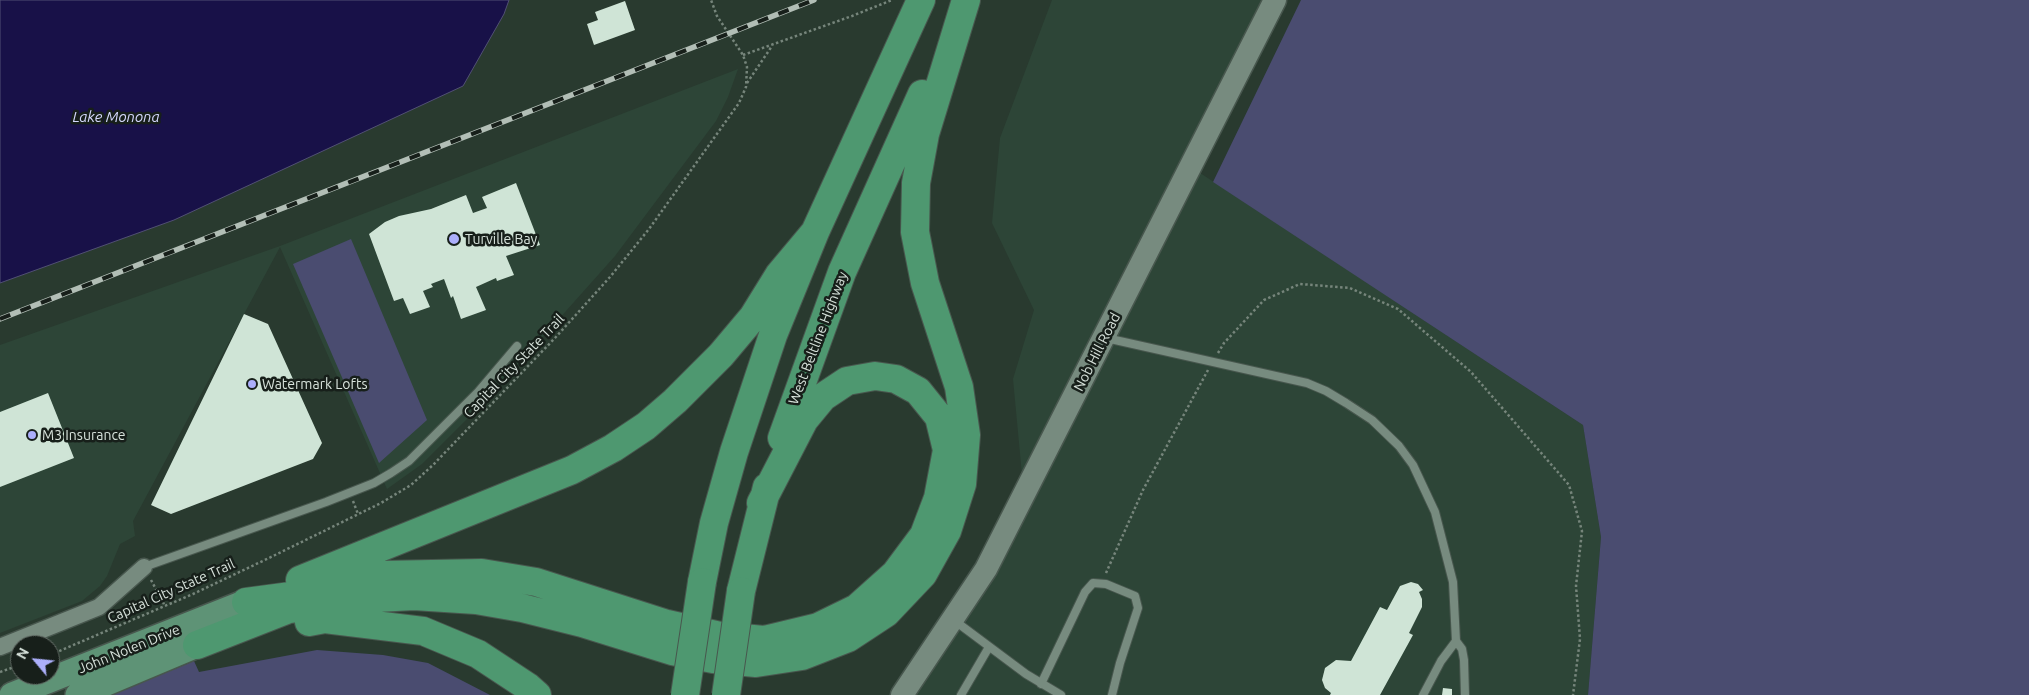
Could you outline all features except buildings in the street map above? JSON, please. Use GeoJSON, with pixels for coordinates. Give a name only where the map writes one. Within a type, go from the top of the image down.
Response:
{"type":"FeatureCollection","features":[{"type":"Feature","properties":{"kind":"highway"},"geometry":{"type":"LineString","coordinates":[[686,695],[702,582],[714,523],[734,452],[773,335],[815,232],[921,0]]}},
{"type":"Feature","properties":{"kind":"highway"},"geometry":{"type":"LineString","coordinates":[[198,645],[289,609],[376,598],[414,596],[476,600],[522,608],[582,623],[672,651],[713,659],[756,663],[802,656],[848,638],[886,613],[923,574],[947,531],[962,484],[966,436],[959,387],[925,283],[915,232],[916,182],[925,134],[966,0]]}},
{"type":"Feature","properties":{"kind":"highway","name":"West Beltline Highway"},"geometry":{"type":"LineString","coordinates":[[726,695],[741,591],[761,503],[790,414],[842,272],[966,0]]}},
{"type":"Feature","properties":{"kind":"highway"},"geometry":{"type":"LineString","coordinates":[[246,602],[572,470],[613,448],[646,426],[712,365],[753,317],[779,276],[815,232]]}},
{"type":"Feature","properties":{"kind":"highway"},"geometry":{"type":"LineString","coordinates":[[246,602],[291,596],[382,575],[482,573],[536,582],[667,624],[720,636],[764,640],[818,627],[857,608],[895,574],[924,535],[938,498],[947,450],[939,417],[918,391],[896,379],[875,376],[848,382],[823,397],[804,420],[761,503]]}},
{"type":"Feature","properties":{"kind":"highway"},"geometry":{"type":"LineString","coordinates":[[198,645],[325,619],[423,631],[478,654],[537,695]]}},
{"type":"Feature","properties":{"kind":"main road","name":"John Nolen Drive"},"geometry":{"type":"LineString","coordinates":[[12,695],[246,602]]}},
{"type":"Feature","properties":{"kind":"main road","name":"John Nolen Drive"},"geometry":{"type":"LineString","coordinates":[[78,695],[198,645]]}},
{"type":"Feature","properties":{"kind":"street","name":"Nob Hill Road"},"geometry":{"type":"LineString","coordinates":[[902,695],[986,569],[1275,0]]}},
{"type":"Feature","properties":{"kind":"street"},"geometry":{"type":"LineString","coordinates":[[0,647],[99,607],[144,567]]}},
{"type":"Feature","properties":{"kind":"lane"},"geometry":{"type":"LineString","coordinates":[[1104,338],[1306,383],[1326,391],[1372,420],[1399,446],[1412,465],[1435,512],[1453,582],[1456,641],[1462,649],[1464,660],[1465,695]]}},
{"type":"Feature","properties":{"kind":"lane"},"geometry":{"type":"LineString","coordinates":[[144,567],[326,502],[374,483],[391,473],[409,461],[473,397],[517,346]]}},
{"type":"Feature","properties":{"kind":"lane"},"geometry":{"type":"LineString","coordinates":[[1041,684],[1084,592],[1093,583],[1106,584],[1135,596],[1138,608],[1112,695]]}},
{"type":"Feature","properties":{"kind":"lane"},"geometry":{"type":"LineString","coordinates":[[953,619],[1041,684],[1062,695]]}},
{"type":"Feature","properties":{"kind":"lane"},"geometry":{"type":"LineString","coordinates":[[1423,695],[1441,661],[1456,641]]}},
{"type":"Feature","properties":{"kind":"lane"},"geometry":{"type":"LineString","coordinates":[[961,695],[989,647]]}},
{"type":"Feature","properties":{"kind":"path"},"geometry":{"type":"LineString","coordinates":[[711,0],[717,16],[743,55],[892,0]]}},
{"type":"Feature","properties":{"kind":"path"},"geometry":{"type":"LineString","coordinates":[[746,85],[772,44]]}},
{"type":"Feature","properties":{"kind":"path","name":"Capital City State Trail"},"geometry":{"type":"LineString","coordinates":[[60,651],[269,558],[381,503],[411,485],[433,465],[548,345],[610,277],[649,229],[711,145],[739,103],[746,85],[747,67],[743,55]]}},
{"type":"Feature","properties":{"kind":"path"},"geometry":{"type":"LineString","coordinates":[[1101,584],[1143,490],[1224,343],[1264,300],[1300,284],[1350,288],[1398,309],[1471,372],[1569,485],[1582,531],[1576,586],[1580,639],[1573,695]]}},
{"type":"Feature","properties":{"kind":"path"},"geometry":{"type":"LineString","coordinates":[[144,567],[164,606]]}},
{"type":"Feature","properties":{"kind":"shaded area"},"geometry":{"type":"Polygon","coordinates":[[[1052,0],[1275,0],[1191,167],[1583,425],[1601,537],[1588,695],[902,695],[1024,496],[1013,379],[1034,310],[992,223],[1000,138],[1052,0]]]}},
{"type":"Feature","properties":{"kind":"shaded area"},"geometry":{"type":"Polygon","coordinates":[[[1301,0],[2029,0],[2029,695],[1588,695],[1601,537],[1583,425],[1213,182],[1301,0]]]}},
{"type":"Feature","properties":{"kind":"shaded area"},"geometry":{"type":"Polygon","coordinates":[[[738,69],[728,97],[716,121],[615,256],[492,394],[422,464],[387,489],[280,247],[133,521],[135,536],[120,544],[107,576],[100,586],[82,601],[0,633],[0,345],[280,246],[738,69]]]}},
{"type":"Feature","properties":{"kind":"shaded area"},"geometry":{"type":"Polygon","coordinates":[[[351,239],[427,420],[379,463],[293,264],[351,239]]]}},
{"type":"Feature","properties":{"kind":"shaded area"},"geometry":{"type":"Polygon","coordinates":[[[317,650],[383,655],[428,663],[490,695],[110,695],[194,661],[199,672],[317,650]]]}},
{"type":"Feature","properties":{"kind":"water","name":"Lake Monona"},"geometry":{"type":"Polygon","coordinates":[[[0,0],[509,0],[504,14],[463,86],[174,220],[0,283],[0,0]]]}},
{"type":"Feature","properties":{"kind":"railway"},"geometry":{"type":"LineString","coordinates":[[0,319],[814,0]]}},
{"type":"Feature","properties":{"kind":"place","name":"Turville Bay"},"geometry":{"type":"Point","coordinates":[454,239]}},
{"type":"Feature","properties":{"kind":"place","name":"Watermark Lofts"},"geometry":{"type":"Point","coordinates":[252,384]}},
{"type":"Feature","properties":{"kind":"place","name":"M3 Insurance"},"geometry":{"type":"Point","coordinates":[32,435]}}]}
